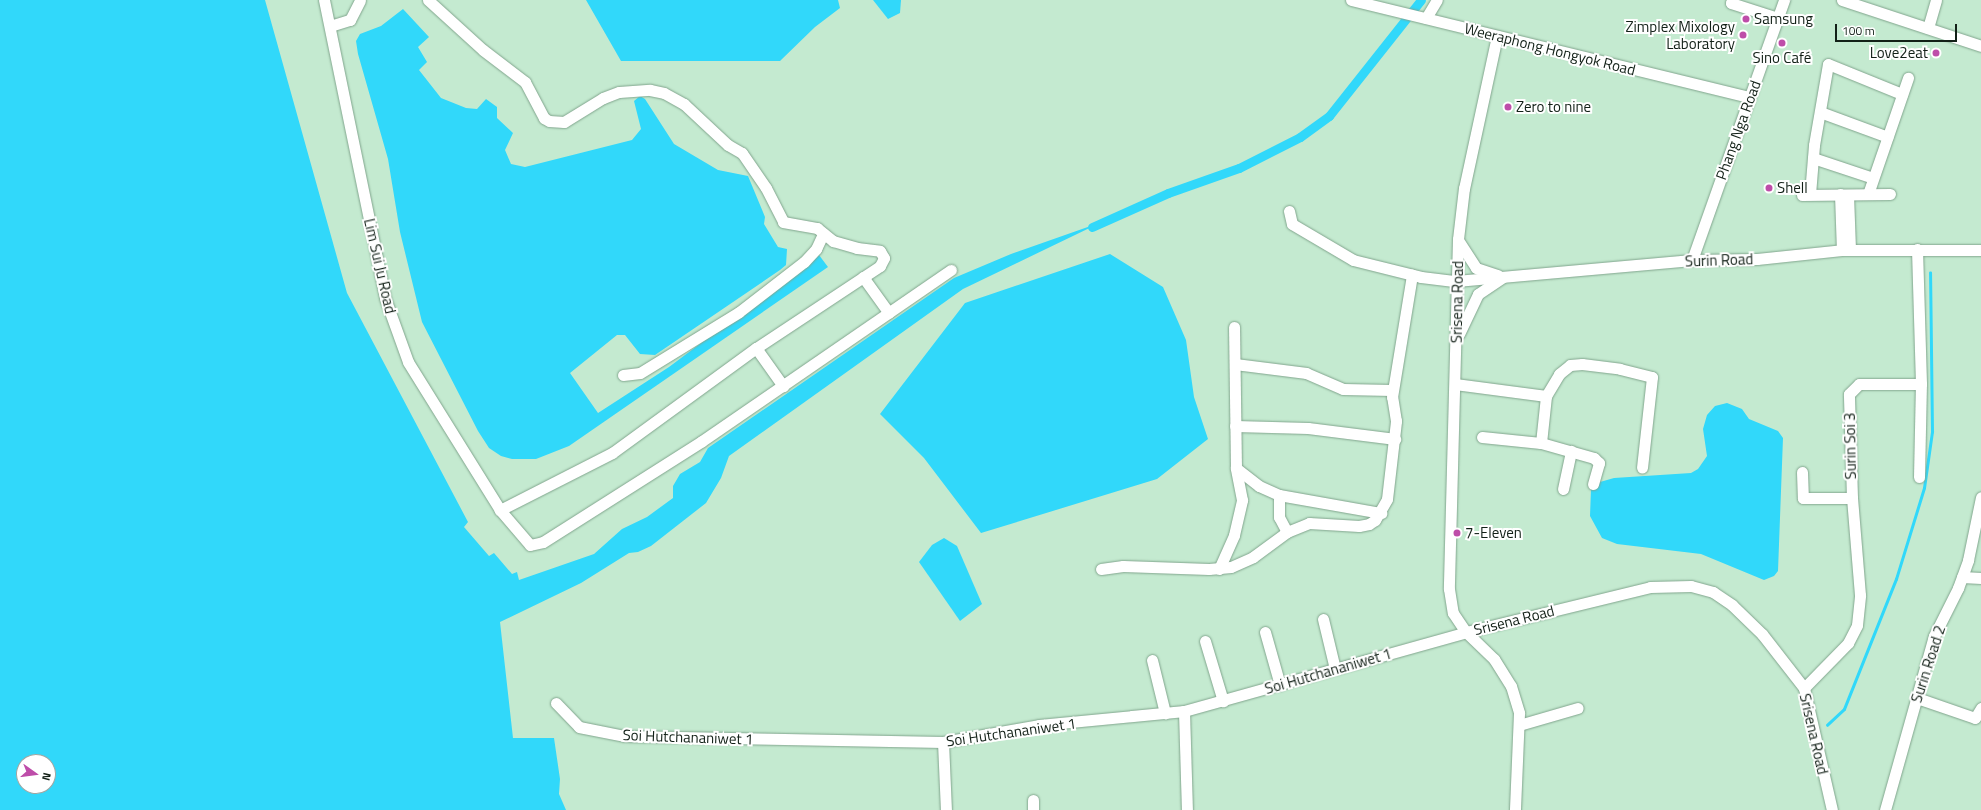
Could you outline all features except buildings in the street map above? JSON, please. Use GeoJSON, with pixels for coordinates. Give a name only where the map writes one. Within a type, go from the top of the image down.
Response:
{"type":"FeatureCollection","features":[{"type":"Feature","properties":{"kind":"street","name":"Lim Sui Ju Road"},"geometry":{"type":"LineString","coordinates":[[324,0],[385,298],[408,362],[500,510],[530,545],[543,542],[614,498],[783,386]]}},
{"type":"Feature","properties":{"kind":"street"},"geometry":{"type":"LineString","coordinates":[[330,26],[350,20],[360,0]]}},
{"type":"Feature","properties":{"kind":"street"},"geometry":{"type":"LineString","coordinates":[[428,0],[484,50],[525,82],[544,118],[549,121],[564,122],[603,98],[618,92],[650,90],[664,93],[684,104],[728,145],[742,153],[766,188],[783,222],[817,228],[822,234],[857,248],[880,251],[884,258],[880,266],[756,348],[612,453],[500,510]]}},
{"type":"Feature","properties":{"kind":"street","name":"Weeraphong Hongyok Road"},"geometry":{"type":"LineString","coordinates":[[1351,0],[1749,97]]}},
{"type":"Feature","properties":{"kind":"street"},"geometry":{"type":"LineString","coordinates":[[1423,18],[1437,0]]}},
{"type":"Feature","properties":{"kind":"street"},"geometry":{"type":"LineString","coordinates":[[1732,0],[1731,3],[1778,18]]}},
{"type":"Feature","properties":{"kind":"street","name":"Phang Nga Road"},"geometry":{"type":"LineString","coordinates":[[1692,260],[1784,0]]}},
{"type":"Feature","properties":{"kind":"street"},"geometry":{"type":"LineString","coordinates":[[1842,0],[1981,46]]}},
{"type":"Feature","properties":{"kind":"street"},"geometry":{"type":"LineString","coordinates":[[1928,28],[1936,0]]}},
{"type":"Feature","properties":{"kind":"street","name":"Srisena Road"},"geometry":{"type":"LineString","coordinates":[[1497,36],[1464,188],[1458,239],[1456,281],[1457,339],[1449,589],[1453,613],[1466,632],[1650,587],[1691,586],[1713,592],[1732,605],[1762,634],[1804,688],[1832,810]]}},
{"type":"Feature","properties":{"kind":"street"},"geometry":{"type":"LineString","coordinates":[[1890,194],[1806,194],[1828,64],[1902,94]]}},
{"type":"Feature","properties":{"kind":"street"},"geometry":{"type":"LineString","coordinates":[[1868,194],[1908,78]]}},
{"type":"Feature","properties":{"kind":"street"},"geometry":{"type":"LineString","coordinates":[[1820,112],[1888,137]]}},
{"type":"Feature","properties":{"kind":"street"},"geometry":{"type":"LineString","coordinates":[[1813,158],[1873,178]]}},
{"type":"Feature","properties":{"kind":"street"},"geometry":{"type":"LineString","coordinates":[[1844,194],[1846,250]]}},
{"type":"Feature","properties":{"kind":"street","name":"Surin Road"},"geometry":{"type":"LineString","coordinates":[[1289,212],[1292,224],[1353,260],[1412,275],[1456,281],[1692,260],[1756,259],[1846,250],[1981,250]]}},
{"type":"Feature","properties":{"kind":"street"},"geometry":{"type":"LineString","coordinates":[[623,375],[640,373],[740,312],[804,262],[816,249],[822,234]]}},
{"type":"Feature","properties":{"kind":"street"},"geometry":{"type":"LineString","coordinates":[[1458,239],[1476,268],[1503,277]]}},
{"type":"Feature","properties":{"kind":"street"},"geometry":{"type":"LineString","coordinates":[[1917,249],[1921,384],[1919,477]]}},
{"type":"Feature","properties":{"kind":"street"},"geometry":{"type":"LineString","coordinates":[[756,348],[783,386],[951,270]]}},
{"type":"Feature","properties":{"kind":"street"},"geometry":{"type":"LineString","coordinates":[[1101,569],[1148,566],[1219,569],[1253,557],[1287,532],[1309,523],[1369,524],[1381,513],[1387,499],[1395,439],[1392,390],[1412,275]]}},
{"type":"Feature","properties":{"kind":"street"},"geometry":{"type":"LineString","coordinates":[[863,277],[889,313]]}},
{"type":"Feature","properties":{"kind":"street"},"geometry":{"type":"LineString","coordinates":[[1457,339],[1478,294],[1503,277]]}},
{"type":"Feature","properties":{"kind":"street"},"geometry":{"type":"LineString","coordinates":[[1219,569],[1239,520],[1242,500],[1236,468],[1234,327]]}},
{"type":"Feature","properties":{"kind":"street"},"geometry":{"type":"LineString","coordinates":[[1235,364],[1306,373],[1344,388],[1392,390]]}},
{"type":"Feature","properties":{"kind":"street"},"geometry":{"type":"LineString","coordinates":[[1541,443],[1546,396],[1559,374],[1570,365],[1620,369],[1652,377],[1642,467]]}},
{"type":"Feature","properties":{"kind":"street"},"geometry":{"type":"LineString","coordinates":[[1455,384],[1546,396]]}},
{"type":"Feature","properties":{"kind":"street","name":"Surin Soi 3"},"geometry":{"type":"LineString","coordinates":[[1804,688],[1848,643],[1857,624],[1860,595],[1852,498],[1849,394],[1859,384],[1921,384]]}},
{"type":"Feature","properties":{"kind":"street"},"geometry":{"type":"LineString","coordinates":[[1235,426],[1308,428],[1395,439]]}},
{"type":"Feature","properties":{"kind":"street"},"geometry":{"type":"LineString","coordinates":[[1482,437],[1541,443],[1594,458],[1599,463],[1594,484]]}},
{"type":"Feature","properties":{"kind":"street"},"geometry":{"type":"LineString","coordinates":[[1563,489],[1571,451]]}},
{"type":"Feature","properties":{"kind":"street"},"geometry":{"type":"LineString","coordinates":[[1236,468],[1259,486],[1279,495],[1381,513]]}},
{"type":"Feature","properties":{"kind":"street"},"geometry":{"type":"LineString","coordinates":[[1802,472],[1803,498],[1852,498]]}},
{"type":"Feature","properties":{"kind":"street"},"geometry":{"type":"LineString","coordinates":[[1279,495],[1279,517],[1287,532]]}},
{"type":"Feature","properties":{"kind":"street","name":"Surin Road 2"},"geometry":{"type":"LineString","coordinates":[[1885,810],[1934,636],[1962,577],[1981,497]]}},
{"type":"Feature","properties":{"kind":"street"},"geometry":{"type":"LineString","coordinates":[[1962,577],[1981,578]]}},
{"type":"Feature","properties":{"kind":"street"},"geometry":{"type":"LineString","coordinates":[[1323,619],[1335,669]]}},
{"type":"Feature","properties":{"kind":"street"},"geometry":{"type":"LineString","coordinates":[[1265,632],[1280,684]]}},
{"type":"Feature","properties":{"kind":"street"},"geometry":{"type":"LineString","coordinates":[[1466,632],[1494,659],[1511,686],[1519,713],[1515,810]]}},
{"type":"Feature","properties":{"kind":"street","name":"Soi Hutchananiwet 1"},"geometry":{"type":"LineString","coordinates":[[556,703],[579,727],[625,736],[699,739],[943,742],[1039,725],[1184,712],[1466,632]]}},
{"type":"Feature","properties":{"kind":"street"},"geometry":{"type":"LineString","coordinates":[[1205,641],[1223,701]]}},
{"type":"Feature","properties":{"kind":"street"},"geometry":{"type":"LineString","coordinates":[[1152,660],[1165,713]]}},
{"type":"Feature","properties":{"kind":"street"},"geometry":{"type":"LineString","coordinates":[[1917,698],[1975,718],[1981,708]]}},
{"type":"Feature","properties":{"kind":"street"},"geometry":{"type":"LineString","coordinates":[[1519,725],[1578,708]]}},
{"type":"Feature","properties":{"kind":"street"},"geometry":{"type":"LineString","coordinates":[[1184,712],[1187,810]]}},
{"type":"Feature","properties":{"kind":"street"},"geometry":{"type":"LineString","coordinates":[[943,742],[946,810]]}},
{"type":"Feature","properties":{"kind":"water"},"geometry":{"type":"Polygon","coordinates":[[[0,0],[265,0],[347,293],[468,522],[464,527],[489,556],[494,553],[512,574],[517,572],[519,580],[594,554],[622,529],[647,517],[673,498],[673,486],[680,474],[700,462],[708,448],[954,278],[1011,254],[1102,222],[963,289],[729,456],[721,478],[706,503],[651,546],[638,552],[629,553],[581,583],[500,622],[513,738],[554,738],[560,779],[559,794],[566,810],[0,810],[0,0]]]}},
{"type":"Feature","properties":{"kind":"water"},"geometry":{"type":"Polygon","coordinates":[[[586,0],[838,0],[840,8],[815,27],[780,61],[621,61],[586,0]]]}},
{"type":"Feature","properties":{"kind":"water"},"geometry":{"type":"Polygon","coordinates":[[[873,0],[901,0],[900,13],[888,19],[873,0]]]}},
{"type":"Feature","properties":{"kind":"water"},"geometry":{"type":"Polygon","coordinates":[[[403,9],[429,37],[418,47],[427,62],[419,70],[441,98],[466,108],[477,109],[486,99],[497,107],[497,118],[513,133],[505,150],[511,164],[525,167],[632,140],[641,129],[634,101],[640,96],[645,99],[674,144],[718,170],[748,176],[765,217],[764,224],[778,247],[787,249],[786,265],[780,270],[655,355],[640,354],[625,335],[617,335],[570,373],[598,413],[669,367],[819,255],[828,267],[569,446],[536,459],[512,459],[501,456],[489,448],[478,431],[422,322],[400,232],[388,159],[358,54],[356,41],[360,34],[381,26],[403,9]]]}},
{"type":"Feature","properties":{"kind":"water"},"geometry":{"type":"Polygon","coordinates":[[[1110,254],[1163,287],[1186,340],[1194,397],[1208,439],[1157,479],[981,533],[924,458],[880,414],[965,303],[1110,254]]]}},
{"type":"Feature","properties":{"kind":"water"},"geometry":{"type":"Polygon","coordinates":[[[1727,403],[1742,409],[1749,419],[1778,431],[1783,438],[1778,571],[1774,576],[1764,580],[1701,554],[1617,544],[1602,538],[1590,516],[1591,489],[1600,482],[1614,478],[1691,473],[1698,469],[1707,456],[1703,429],[1707,415],[1715,406],[1727,403]]]}},
{"type":"Feature","properties":{"kind":"water"},"geometry":{"type":"Polygon","coordinates":[[[944,538],[957,546],[982,604],[960,621],[919,562],[932,545],[944,538]]]}},
{"type":"Feature","properties":{"kind":"waterway"},"geometry":{"type":"LineString","coordinates":[[1092,227],[1168,193],[1239,168],[1300,137],[1329,116],[1421,0]]}},
{"type":"Feature","properties":{"kind":"waterway"},"geometry":{"type":"LineString","coordinates":[[1827,725],[1844,709],[1896,579],[1924,488],[1932,432],[1930,273]]}},
{"type":"Feature","properties":{"kind":"place","name":"Samsung"},"geometry":{"type":"Point","coordinates":[1746,19]}},
{"type":"Feature","properties":{"kind":"place","name":"Zimplex Mixology Laboratory"},"geometry":{"type":"Point","coordinates":[1743,35]}},
{"type":"Feature","properties":{"kind":"place","name":"Sino Café"},"geometry":{"type":"Point","coordinates":[1782,43]}},
{"type":"Feature","properties":{"kind":"place","name":"Love2eat"},"geometry":{"type":"Point","coordinates":[1936,53]}},
{"type":"Feature","properties":{"kind":"place","name":"Zero to nine"},"geometry":{"type":"Point","coordinates":[1508,107]}},
{"type":"Feature","properties":{"kind":"place","name":"Shell"},"geometry":{"type":"Point","coordinates":[1769,188]}},
{"type":"Feature","properties":{"kind":"place","name":"7-Eleven"},"geometry":{"type":"Point","coordinates":[1457,533]}}]}
